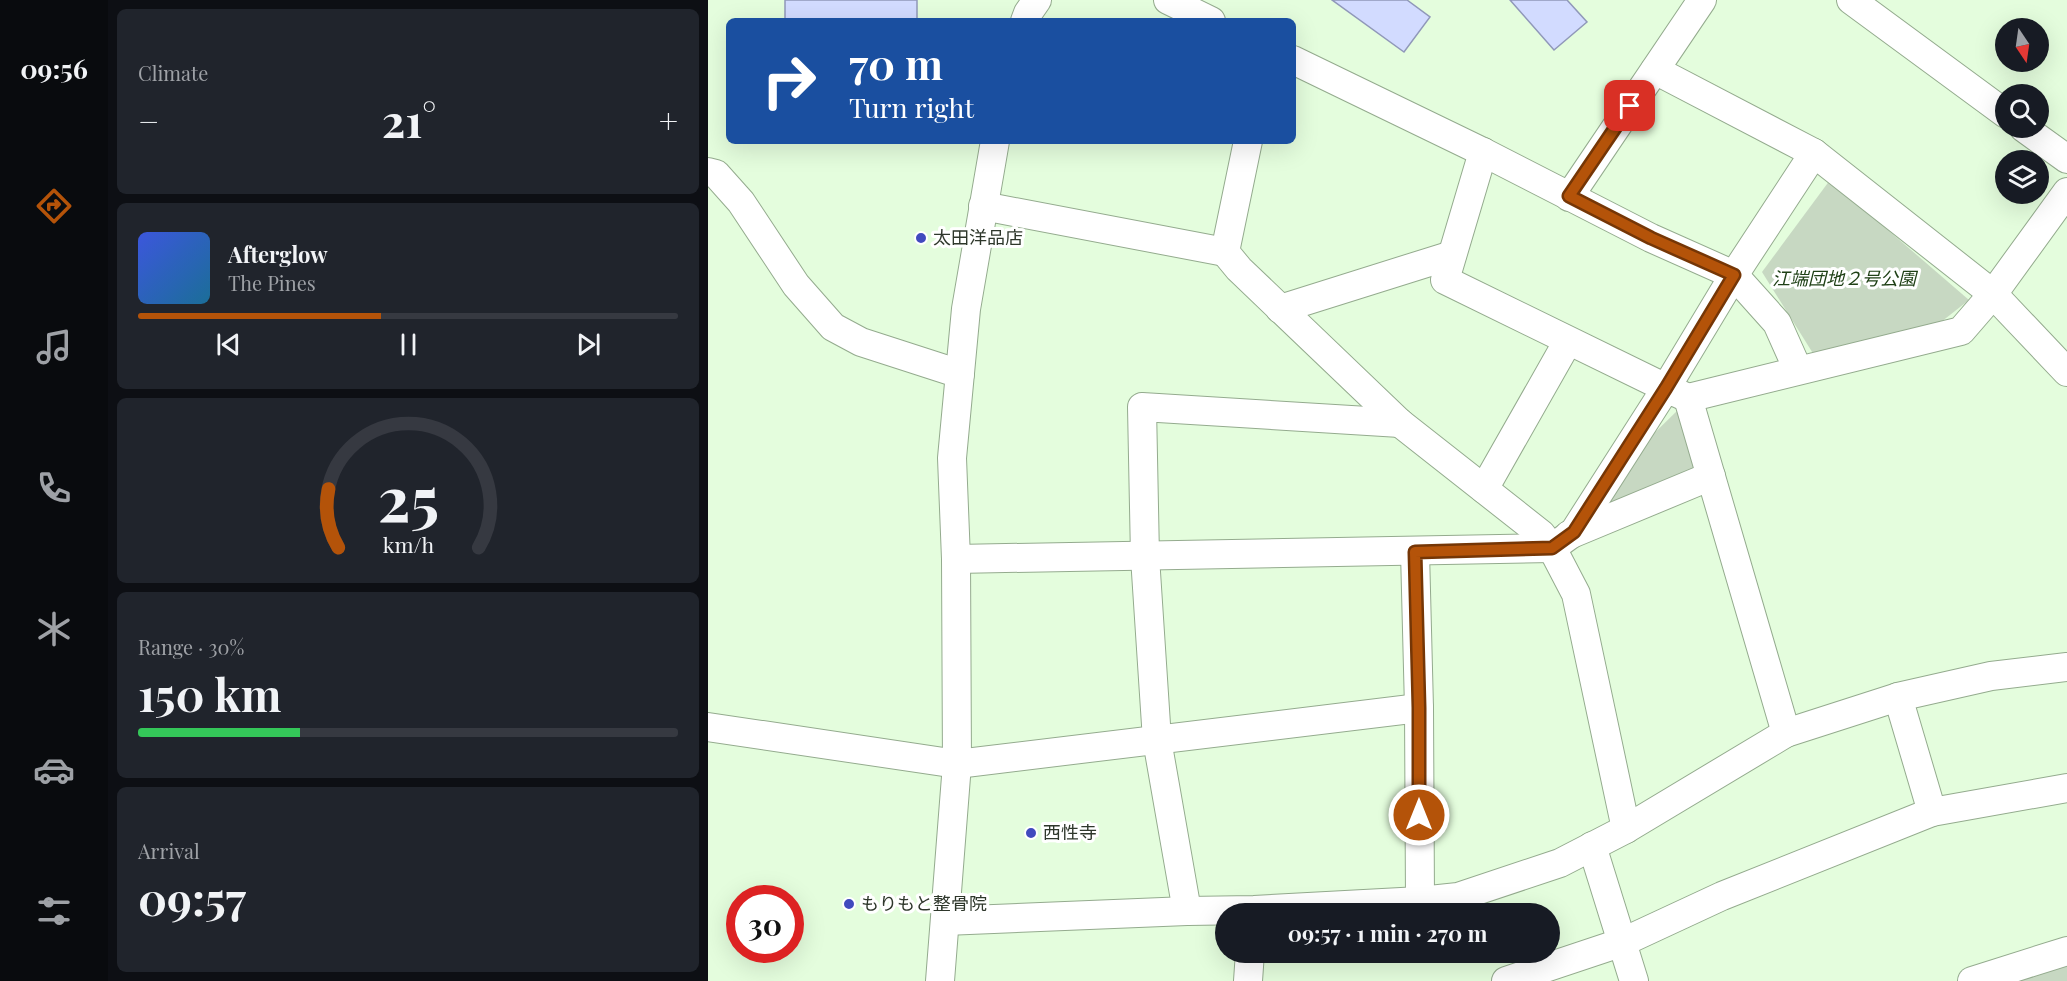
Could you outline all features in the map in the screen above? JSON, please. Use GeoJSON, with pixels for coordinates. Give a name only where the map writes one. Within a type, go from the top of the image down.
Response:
{"type":"FeatureCollection","features":[{"type":"Feature","properties":{"kind":"street"},"geometry":{"type":"LineString","coordinates":[[1026,18],[1037,0]]}},
{"type":"Feature","properties":{"kind":"street"},"geometry":{"type":"LineString","coordinates":[[1168,0],[1205,18]]}},
{"type":"Feature","properties":{"kind":"street"},"geometry":{"type":"LineString","coordinates":[[1851,0],[1995,106]]}},
{"type":"Feature","properties":{"kind":"street"},"geometry":{"type":"LineString","coordinates":[[1569,196],[1654,70],[1690,6]]}},
{"type":"Feature","properties":{"kind":"street"},"geometry":{"type":"LineString","coordinates":[[1296,61],[1483,152],[1651,238],[1734,275],[1777,323],[1798,369]]}},
{"type":"Feature","properties":{"kind":"street"},"geometry":{"type":"LineString","coordinates":[[1654,70],[1814,153],[1993,294],[2067,372]]}},
{"type":"Feature","properties":{"kind":"street"},"geometry":{"type":"LineString","coordinates":[[2038,138],[2067,159]]}},
{"type":"Feature","properties":{"kind":"street"},"geometry":{"type":"LineString","coordinates":[[940,981],[957,764],[956,559],[952,458],[966,309],[993,144]]}},
{"type":"Feature","properties":{"kind":"street"},"geometry":{"type":"LineString","coordinates":[[1225,252],[1247,144]]}},
{"type":"Feature","properties":{"kind":"street"},"geometry":{"type":"LineString","coordinates":[[1483,152],[1444,280],[1677,393],[1798,369],[1961,331],[1993,294],[2067,192]]}},
{"type":"Feature","properties":{"kind":"street"},"geometry":{"type":"LineString","coordinates":[[1560,542],[1574,532],[1677,393],[1734,275],[1814,153]]}},
{"type":"Feature","properties":{"kind":"street"},"geometry":{"type":"LineString","coordinates":[[708,172],[717,174],[741,202],[796,285],[833,327],[861,342],[960,374]]}},
{"type":"Feature","properties":{"kind":"street"},"geometry":{"type":"LineString","coordinates":[[983,206],[1225,252],[1239,269],[1400,423],[1540,534],[1560,542]]}},
{"type":"Feature","properties":{"kind":"street"},"geometry":{"type":"LineString","coordinates":[[1280,309],[1452,255]]}},
{"type":"Feature","properties":{"kind":"street"},"geometry":{"type":"LineString","coordinates":[[1484,489],[1568,341]]}},
{"type":"Feature","properties":{"kind":"street"},"geometry":{"type":"LineString","coordinates":[[1677,393],[1711,476],[1786,733]]}},
{"type":"Feature","properties":{"kind":"street"},"geometry":{"type":"LineString","coordinates":[[1187,911],[1157,740],[1145,556],[1142,407],[1400,423]]}},
{"type":"Feature","properties":{"kind":"street"},"geometry":{"type":"LineString","coordinates":[[956,559],[1415,552],[1560,542],[1711,476]]}},
{"type":"Feature","properties":{"kind":"street"},"geometry":{"type":"LineString","coordinates":[[1560,542],[1576,594],[1626,829]]}},
{"type":"Feature","properties":{"kind":"street"},"geometry":{"type":"LineString","coordinates":[[1415,552],[1420,901]]}},
{"type":"Feature","properties":{"kind":"street"},"geometry":{"type":"LineString","coordinates":[[1390,903],[1458,897],[1560,863],[1626,829],[1786,733],[1898,697],[1991,676],[2067,667]]}},
{"type":"Feature","properties":{"kind":"street"},"geometry":{"type":"LineString","coordinates":[[1898,697],[1932,812]]}},
{"type":"Feature","properties":{"kind":"street"},"geometry":{"type":"LineString","coordinates":[[708,727],[957,764],[1419,708]]}},
{"type":"Feature","properties":{"kind":"street"},"geometry":{"type":"LineString","coordinates":[[1506,981],[1623,942],[1722,896],[1932,812],[2065,794]]}},
{"type":"Feature","properties":{"kind":"street"},"geometry":{"type":"LineString","coordinates":[[1592,846],[1634,981]]}},
{"type":"Feature","properties":{"kind":"street"},"geometry":{"type":"LineString","coordinates":[[945,921],[1215,911]]}},
{"type":"Feature","properties":{"kind":"street"},"geometry":{"type":"LineString","coordinates":[[1972,981],[2067,951]]}},
{"type":"Feature","properties":{"kind":"street"},"geometry":{"type":"LineString","coordinates":[[1248,981],[1249,963]]}},
{"type":"Feature","properties":{"kind":"green space","name":"江端団地２号公園"},"geometry":{"type":"Polygon","coordinates":[[[1830,180],[1969,300],[1941,322],[1814,355],[1762,272],[1830,180]]]}},
{"type":"Feature","properties":{"kind":"green space"},"geometry":{"type":"Polygon","coordinates":[[[1680,408],[1694,468],[1589,518],[1631,456],[1680,408]]]}},
{"type":"Feature","properties":{"kind":"green space"},"geometry":{"type":"Polygon","coordinates":[[[2067,963],[2067,981],[2008,981],[2067,963]]]}},
{"type":"Feature","properties":{"kind":"building"},"geometry":{"type":"Polygon","coordinates":[[[785,0],[917,0],[917,18],[785,18],[785,0]]]}},
{"type":"Feature","properties":{"kind":"building"},"geometry":{"type":"Polygon","coordinates":[[[1332,0],[1407,0],[1430,17],[1404,52],[1332,0]]]}},
{"type":"Feature","properties":{"kind":"building"},"geometry":{"type":"Polygon","coordinates":[[[1510,0],[1567,0],[1587,22],[1554,50],[1510,0]]]}},
{"type":"Feature","properties":{"kind":"place","name":"太田洋品店"},"geometry":{"type":"Point","coordinates":[921,238]}},
{"type":"Feature","properties":{"kind":"place","name":"西性寺"},"geometry":{"type":"Point","coordinates":[1031,833]}},
{"type":"Feature","properties":{"kind":"place","name":"もりもと整骨院"},"geometry":{"type":"Point","coordinates":[849,904]}},
{"type":"Feature","properties":{"kind":"route"},"geometry":{"type":"LineString","coordinates":[[1419,815],[1415,552],[1552,548],[1574,532],[1666,388],[1734,275],[1651,238],[1569,196],[1630,106]]}}]}
